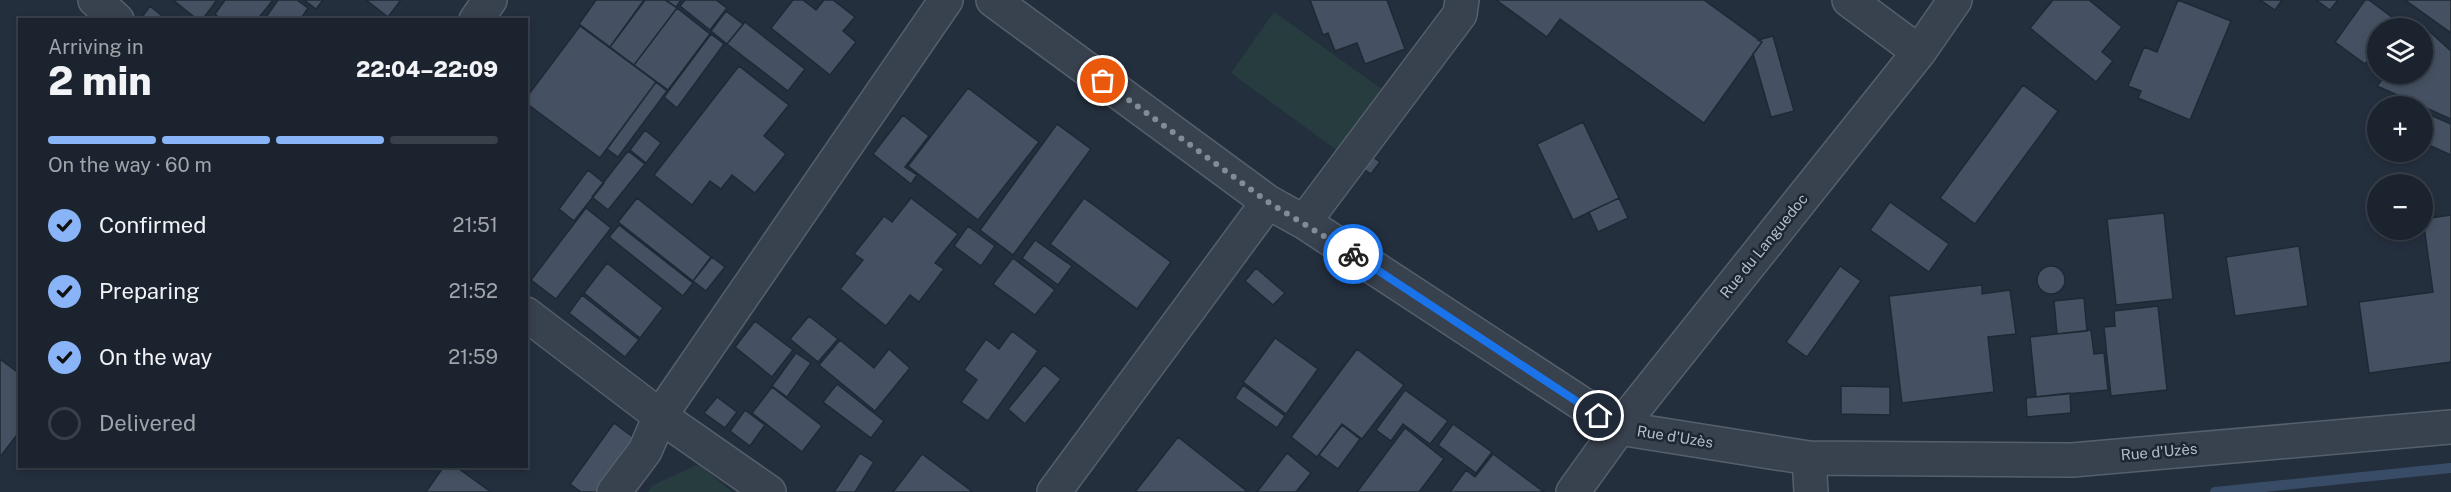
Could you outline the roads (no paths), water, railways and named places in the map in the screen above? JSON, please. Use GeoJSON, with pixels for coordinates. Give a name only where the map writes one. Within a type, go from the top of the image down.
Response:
{"type":"FeatureCollection","features":[{"type":"Feature","properties":{"kind":"street"},"geometry":{"type":"LineString","coordinates":[[95,0],[115,18]]}},
{"type":"Feature","properties":{"kind":"street"},"geometry":{"type":"LineString","coordinates":[[477,18],[490,0]]}},
{"type":"Feature","properties":{"kind":"street"},"geometry":{"type":"LineString","coordinates":[[614,492],[645,451],[660,416],[946,0]]}},
{"type":"Feature","properties":{"kind":"street","name":"Rue d'Uzès"},"geometry":{"type":"LineString","coordinates":[[993,0],[1268,202],[1304,222],[1619,428],[1809,458],[2072,459],[2451,428]]}},
{"type":"Feature","properties":{"kind":"street"},"geometry":{"type":"LineString","coordinates":[[1304,222],[1460,14],[1462,0]]}},
{"type":"Feature","properties":{"kind":"street"},"geometry":{"type":"LineString","coordinates":[[1849,0],[1919,52]]}},
{"type":"Feature","properties":{"kind":"street","name":"Rue du Languedoc"},"geometry":{"type":"LineString","coordinates":[[1573,492],[1619,428],[1919,52],[1955,0]]}},
{"type":"Feature","properties":{"kind":"street"},"geometry":{"type":"LineString","coordinates":[[1054,492],[1268,202]]}},
{"type":"Feature","properties":{"kind":"street"},"geometry":{"type":"LineString","coordinates":[[528,316],[660,416],[769,492]]}},
{"type":"Feature","properties":{"kind":"street"},"geometry":{"type":"LineString","coordinates":[[1809,458],[1811,492]]}},
{"type":"Feature","properties":{"kind":"waterway"},"geometry":{"type":"LineString","coordinates":[[2215,492],[2451,468]]}}]}
